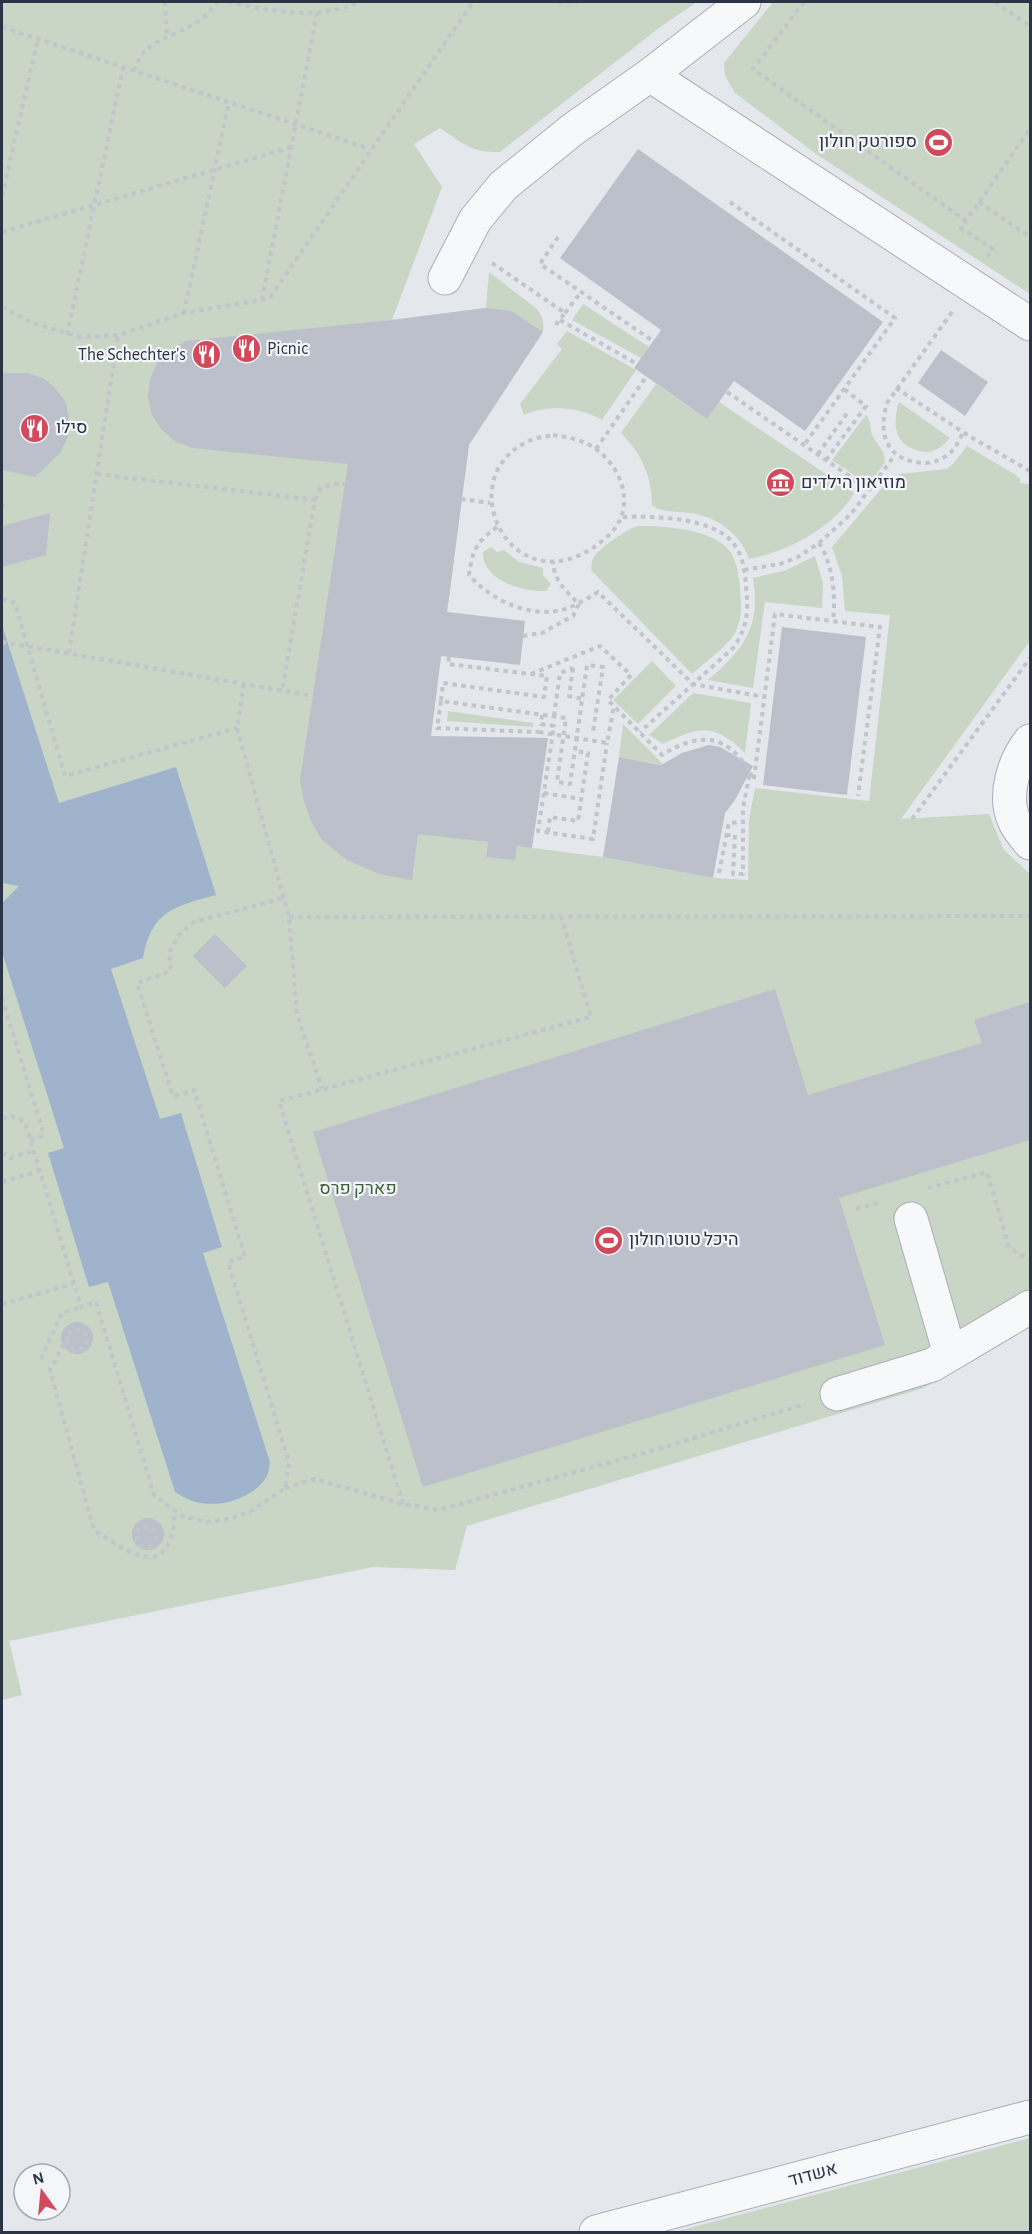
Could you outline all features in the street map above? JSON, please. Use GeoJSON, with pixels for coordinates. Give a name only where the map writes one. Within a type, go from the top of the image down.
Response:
{"type":"FeatureCollection","features":[{"type":"Feature","properties":{"kind":"street"},"geometry":{"type":"LineString","coordinates":[[445,278],[475,220],[503,186],[572,130],[650,75],[744,2]]}},
{"type":"Feature","properties":{"kind":"street"},"geometry":{"type":"LineString","coordinates":[[650,75],[1030,324]]}},
{"type":"Feature","properties":{"kind":"street"},"geometry":{"type":"LineString","coordinates":[[1030,741],[1021,753],[1012,779],[1009,799],[1014,820],[1030,842]]}},
{"type":"Feature","properties":{"kind":"street"},"geometry":{"type":"LineString","coordinates":[[907,1203],[950,1354]]}},
{"type":"Feature","properties":{"kind":"street"},"geometry":{"type":"LineString","coordinates":[[837,1394],[932,1365],[1030,1307]]}},
{"type":"Feature","properties":{"kind":"street","name":"אשדוד"},"geometry":{"type":"LineString","coordinates":[[596,2232],[1030,2117]]}},
{"type":"Feature","properties":{"kind":"path"},"geometry":{"type":"LineString","coordinates":[[165,2],[167,35]]}},
{"type":"Feature","properties":{"kind":"path"},"geometry":{"type":"LineString","coordinates":[[134,71],[137,61],[145,50],[167,35],[198,21],[218,2]]}},
{"type":"Feature","properties":{"kind":"path"},"geometry":{"type":"LineString","coordinates":[[228,2],[285,12],[317,14],[360,2]]}},
{"type":"Feature","properties":{"kind":"path"},"geometry":{"type":"LineString","coordinates":[[2,307],[32,323],[67,335],[81,337],[118,335],[184,313],[262,300],[271,296],[473,2]]}},
{"type":"Feature","properties":{"kind":"path"},"geometry":{"type":"LineString","coordinates":[[558,2],[578,2]]}},
{"type":"Feature","properties":{"kind":"path"},"geometry":{"type":"LineString","coordinates":[[804,2],[753,69],[966,221]]}},
{"type":"Feature","properties":{"kind":"path"},"geometry":{"type":"LineString","coordinates":[[995,2],[1030,26]]}},
{"type":"Feature","properties":{"kind":"path"},"geometry":{"type":"LineString","coordinates":[[262,300],[317,14]]}},
{"type":"Feature","properties":{"kind":"path"},"geometry":{"type":"LineString","coordinates":[[2,27],[370,149]]}},
{"type":"Feature","properties":{"kind":"path"},"geometry":{"type":"LineString","coordinates":[[2,196],[38,39]]}},
{"type":"Feature","properties":{"kind":"path"},"geometry":{"type":"LineString","coordinates":[[67,335],[123,68]]}},
{"type":"Feature","properties":{"kind":"path"},"geometry":{"type":"LineString","coordinates":[[184,313],[229,102]]}},
{"type":"Feature","properties":{"kind":"path"},"geometry":{"type":"LineString","coordinates":[[982,265],[993,249],[961,228],[1030,129]]}},
{"type":"Feature","properties":{"kind":"path"},"geometry":{"type":"LineString","coordinates":[[2,232],[292,147]]}},
{"type":"Feature","properties":{"kind":"path"},"geometry":{"type":"LineString","coordinates":[[980,201],[1030,237]]}},
{"type":"Feature","properties":{"kind":"path"},"geometry":{"type":"LineString","coordinates":[[730,202],[895,318],[804,445]]}},
{"type":"Feature","properties":{"kind":"path"},"geometry":{"type":"LineString","coordinates":[[558,237],[540,264],[653,341]]}},
{"type":"Feature","properties":{"kind":"path"},"geometry":{"type":"LineString","coordinates":[[492,263],[565,313]]}},
{"type":"Feature","properties":{"kind":"path"},"geometry":{"type":"LineString","coordinates":[[553,328],[581,292]]}},
{"type":"Feature","properties":{"kind":"path"},"geometry":{"type":"LineString","coordinates":[[952,311],[887,403],[883,415],[883,430],[886,441],[895,455],[912,462],[926,463],[940,460],[951,452],[963,432]]}},
{"type":"Feature","properties":{"kind":"path"},"geometry":{"type":"LineString","coordinates":[[560,320],[637,364]]}},
{"type":"Feature","properties":{"kind":"path"},"geometry":{"type":"LineString","coordinates":[[69,653],[118,335]]}},
{"type":"Feature","properties":{"kind":"path"},"geometry":{"type":"LineString","coordinates":[[596,449],[646,377]]}},
{"type":"Feature","properties":{"kind":"path"},"geometry":{"type":"LineString","coordinates":[[896,388],[963,432],[1030,471]]}},
{"type":"Feature","properties":{"kind":"path"},"geometry":{"type":"LineString","coordinates":[[826,460],[866,406],[844,389]]}},
{"type":"Feature","properties":{"kind":"path"},"geometry":{"type":"LineString","coordinates":[[727,392],[868,489]]}},
{"type":"Feature","properties":{"kind":"path"},"geometry":{"type":"LineString","coordinates":[[818,454],[848,412]]}},
{"type":"Feature","properties":{"kind":"path"},"geometry":{"type":"LineString","coordinates":[[553,435],[575,438],[596,449],[611,464],[621,481],[624,500],[623,517],[613,531],[597,545],[579,556],[553,562],[543,562],[525,555],[508,543],[497,527],[490,503],[498,469],[512,452],[531,440],[553,435]]}},
{"type":"Feature","properties":{"kind":"path"},"geometry":{"type":"LineString","coordinates":[[744,570],[780,564],[819,543],[851,514],[895,455]]}},
{"type":"Feature","properties":{"kind":"path"},"geometry":{"type":"LineString","coordinates":[[97,474],[315,500]]}},
{"type":"Feature","properties":{"kind":"path"},"geometry":{"type":"LineString","coordinates":[[282,691],[315,500],[321,488],[333,484],[345,484]]}},
{"type":"Feature","properties":{"kind":"path"},"geometry":{"type":"LineString","coordinates":[[461,499],[490,503]]}},
{"type":"Feature","properties":{"kind":"path"},"geometry":{"type":"LineString","coordinates":[[623,517],[659,517],[684,521],[704,525],[723,534],[734,544],[741,559],[748,603],[747,620],[742,636],[733,648],[640,732]]}},
{"type":"Feature","properties":{"kind":"path"},"geometry":{"type":"LineString","coordinates":[[497,527],[478,541],[471,558],[469,575],[480,588],[503,602],[528,610],[555,612],[579,604],[598,592],[693,684],[764,697]]}},
{"type":"Feature","properties":{"kind":"path"},"geometry":{"type":"LineString","coordinates":[[819,543],[828,563],[834,604],[833,621]]}},
{"type":"Feature","properties":{"kind":"path"},"geometry":{"type":"LineString","coordinates":[[553,562],[554,573],[560,584],[579,604]]}},
{"type":"Feature","properties":{"kind":"path"},"geometry":{"type":"LineString","coordinates":[[2,599],[15,603],[65,776],[237,728]]}},
{"type":"Feature","properties":{"kind":"path"},"geometry":{"type":"LineString","coordinates":[[523,636],[542,633],[573,616],[579,604]]}},
{"type":"Feature","properties":{"kind":"path"},"geometry":{"type":"LineString","coordinates":[[530,674],[600,646],[631,675],[608,700],[663,755],[696,740],[717,740],[736,752],[754,778],[775,614],[880,627],[858,796]]}},
{"type":"Feature","properties":{"kind":"path"},"geometry":{"type":"LineString","coordinates":[[2,642],[314,696]]}},
{"type":"Feature","properties":{"kind":"path"},"geometry":{"type":"LineString","coordinates":[[449,657],[448,664],[547,676],[544,697],[443,683],[437,728],[539,732],[607,743]]}},
{"type":"Feature","properties":{"kind":"path"},"geometry":{"type":"LineString","coordinates":[[912,819],[1030,658]]}},
{"type":"Feature","properties":{"kind":"path"},"geometry":{"type":"LineString","coordinates":[[441,701],[566,718],[557,782],[570,784],[587,665],[603,668],[593,732]]}},
{"type":"Feature","properties":{"kind":"path"},"geometry":{"type":"LineString","coordinates":[[554,716],[560,673],[573,668],[569,696],[583,699]]}},
{"type":"Feature","properties":{"kind":"path"},"geometry":{"type":"LineString","coordinates":[[244,684],[237,728],[290,917],[297,1014],[322,1089]]}},
{"type":"Feature","properties":{"kind":"path"},"geometry":{"type":"LineString","coordinates":[[542,715],[541,724],[554,726],[538,831],[593,839],[614,706]]}},
{"type":"Feature","properties":{"kind":"path"},"geometry":{"type":"LineString","coordinates":[[551,747],[562,748]]}},
{"type":"Feature","properties":{"kind":"path"},"geometry":{"type":"LineString","coordinates":[[548,832],[550,817],[578,821],[588,753],[575,751]]}},
{"type":"Feature","properties":{"kind":"path"},"geometry":{"type":"LineString","coordinates":[[726,835],[735,835],[734,874],[743,874],[743,808],[750,773]]}},
{"type":"Feature","properties":{"kind":"path"},"geometry":{"type":"LineString","coordinates":[[544,793],[581,799]]}},
{"type":"Feature","properties":{"kind":"path"},"geometry":{"type":"LineString","coordinates":[[719,873],[729,823],[743,822]]}},
{"type":"Feature","properties":{"kind":"path"},"geometry":{"type":"LineString","coordinates":[[284,898],[194,922],[178,936],[170,953],[171,971],[137,983],[173,1096],[194,1090],[245,1257],[228,1262],[289,1463],[285,1488]]}},
{"type":"Feature","properties":{"kind":"path"},"geometry":{"type":"LineString","coordinates":[[404,1504],[279,1101],[591,1017],[561,916]]}},
{"type":"Feature","properties":{"kind":"path"},"geometry":{"type":"LineString","coordinates":[[290,917],[1030,916]]}},
{"type":"Feature","properties":{"kind":"path"},"geometry":{"type":"LineString","coordinates":[[2,998],[44,1135],[30,1140]]}},
{"type":"Feature","properties":{"kind":"path"},"geometry":{"type":"LineString","coordinates":[[2,1118],[11,1116],[25,1122],[81,1307]]}},
{"type":"Feature","properties":{"kind":"path"},"geometry":{"type":"LineString","coordinates":[[2,1153],[10,1158],[33,1151]]}},
{"type":"Feature","properties":{"kind":"path"},"geometry":{"type":"LineString","coordinates":[[2,1182],[39,1172]]}},
{"type":"Feature","properties":{"kind":"path"},"geometry":{"type":"LineString","coordinates":[[856,1209],[907,1203],[987,1172],[1009,1247],[1018,1254],[1030,1258]]}},
{"type":"Feature","properties":{"kind":"path"},"geometry":{"type":"LineString","coordinates":[[2,1304],[74,1284]]}},
{"type":"Feature","properties":{"kind":"path"},"geometry":{"type":"LineString","coordinates":[[41,1359],[62,1312],[96,1302],[154,1495],[175,1512],[205,1522],[228,1519],[250,1512],[285,1488],[315,1479],[404,1504],[438,1510],[658,1449],[837,1394]]}},
{"type":"Feature","properties":{"kind":"path"},"geometry":{"type":"LineString","coordinates":[[68,1336],[68,1342],[73,1349],[79,1350],[86,1344],[86,1335],[80,1330],[71,1332],[68,1336],[50,1370],[94,1530],[133,1553],[152,1557],[166,1549],[172,1535],[175,1512]]}},
{"type":"Feature","properties":{"kind":"path"},"geometry":{"type":"LineString","coordinates":[[142,1528],[152,1529],[156,1538],[153,1544],[144,1547],[139,1544],[136,1538],[137,1532],[142,1528]]}},
{"type":"Feature","properties":{"kind":"path"},"geometry":{"type":"LineString","coordinates":[[133,1553],[139,1544]]}},
{"type":"Feature","properties":{"kind":"green space","name":"פארק פרס"},"geometry":{"type":"Polygon","coordinates":[[[2,2],[697,2],[659,28],[500,152],[475,149],[440,128],[414,144],[442,187],[392,320],[486,308],[489,272],[537,309],[542,317],[543,325],[543,332],[487,308],[418,833],[488,842],[486,856],[517,846],[603,857],[713,878],[748,880],[749,820],[755,788],[869,801],[890,615],[845,611],[842,576],[832,547],[881,489],[900,474],[946,469],[967,446],[1016,475],[1020,483],[1030,484],[1030,641],[901,819],[989,814],[1004,850],[1030,874],[1030,1325],[924,1388],[467,1526],[455,1570],[373,1567],[9,1641],[22,1695],[2,1700],[2,2]]]}},
{"type":"Feature","properties":{"kind":"green space","name":"ספורטק חולון"},"geometry":{"type":"Polygon","coordinates":[[[773,2],[1030,2],[1030,294],[816,154],[735,93],[725,76],[724,63],[773,2]]]}},
{"type":"Feature","properties":{"kind":"green space"},"geometry":{"type":"Polygon","coordinates":[[[583,304],[649,347],[641,358],[572,320],[583,304]]]}},
{"type":"Feature","properties":{"kind":"green space"},"geometry":{"type":"Polygon","coordinates":[[[567,331],[636,370],[602,420],[584,412],[564,408],[543,409],[524,415],[520,404],[562,349],[557,344],[567,331]]]}},
{"type":"Feature","properties":{"kind":"green space"},"geometry":{"type":"Polygon","coordinates":[[[656,384],[707,419],[719,402],[854,493],[835,517],[809,536],[779,551],[749,559],[740,541],[726,527],[717,522],[699,515],[656,508],[652,505],[650,484],[640,457],[621,433],[656,384]]]}},
{"type":"Feature","properties":{"kind":"green space"},"geometry":{"type":"Polygon","coordinates":[[[899,402],[950,438],[939,448],[930,452],[908,447],[899,437],[897,430],[896,417],[899,402]]]}},
{"type":"Feature","properties":{"kind":"green space"},"geometry":{"type":"Polygon","coordinates":[[[866,415],[872,434],[884,454],[885,462],[875,476],[861,480],[832,460],[866,415]]]}},
{"type":"Feature","properties":{"kind":"green space"},"geometry":{"type":"Polygon","coordinates":[[[637,526],[674,528],[701,533],[723,545],[735,561],[741,599],[738,628],[715,655],[692,674],[592,571],[592,561],[601,549],[637,526]]]}},
{"type":"Feature","properties":{"kind":"green space"},"geometry":{"type":"Polygon","coordinates":[[[491,547],[497,552],[504,550],[519,562],[543,568],[543,575],[551,584],[546,591],[537,591],[506,583],[489,570],[485,562],[483,552],[491,547]]]}},
{"type":"Feature","properties":{"kind":"green space"},"geometry":{"type":"Polygon","coordinates":[[[815,556],[823,583],[822,608],[765,602],[753,688],[708,680],[731,658],[747,636],[754,610],[753,578],[787,570],[815,556]]]}},
{"type":"Feature","properties":{"kind":"green space"},"geometry":{"type":"Polygon","coordinates":[[[652,661],[676,686],[638,724],[613,700],[652,661]]]}},
{"type":"Feature","properties":{"kind":"green space"},"geometry":{"type":"Polygon","coordinates":[[[693,693],[751,703],[745,753],[725,736],[706,730],[687,734],[663,744],[649,735],[693,693]]]}},
{"type":"Feature","properties":{"kind":"green space"},"geometry":{"type":"Polygon","coordinates":[[[448,711],[533,723],[533,727],[447,721],[448,711]]]}},
{"type":"Feature","properties":{"kind":"green space"},"geometry":{"type":"Polygon","coordinates":[[[623,724],[664,765],[619,757],[623,724]]]}},
{"type":"Feature","properties":{"kind":"green space"},"geometry":{"type":"Polygon","coordinates":[[[1030,2138],[1030,2232],[674,2232],[1030,2138]]]}},
{"type":"Feature","properties":{"kind":"water"},"geometry":{"type":"Polygon","coordinates":[[[2,625],[59,803],[176,767],[216,895],[177,907],[167,913],[152,930],[143,958],[111,969],[160,1119],[181,1113],[222,1247],[203,1253],[270,1462],[268,1474],[255,1490],[229,1502],[210,1504],[198,1502],[175,1492],[108,1282],[89,1287],[48,1153],[64,1148],[2,952],[2,903],[19,886],[2,883],[2,625]]]}},
{"type":"Feature","properties":{"kind":"building"},"geometry":{"type":"Polygon","coordinates":[[[638,149],[883,322],[805,431],[734,381],[707,419],[634,368],[661,330],[560,258],[638,149]]]}},
{"type":"Feature","properties":{"kind":"building"},"geometry":{"type":"Polygon","coordinates":[[[486,308],[511,311],[543,332],[469,445],[447,612],[525,621],[520,665],[441,656],[431,736],[548,738],[532,848],[517,846],[515,860],[486,857],[488,842],[418,834],[412,880],[379,874],[347,860],[322,840],[311,821],[300,780],[348,464],[193,448],[176,442],[162,430],[152,415],[148,397],[150,379],[157,363],[170,350],[186,341],[486,308]]]}},
{"type":"Feature","properties":{"kind":"building"},"geometry":{"type":"Polygon","coordinates":[[[941,350],[988,382],[965,416],[918,383],[941,350]]]}},
{"type":"Feature","properties":{"kind":"building","name":"סילו"},"geometry":{"type":"Polygon","coordinates":[[[2,373],[27,373],[43,378],[56,389],[66,403],[69,420],[68,437],[60,453],[35,477],[2,470],[2,373]]]}},
{"type":"Feature","properties":{"kind":"building"},"geometry":{"type":"Polygon","coordinates":[[[50,513],[46,555],[2,567],[2,526],[50,513]]]}},
{"type":"Feature","properties":{"kind":"building"},"geometry":{"type":"Polygon","coordinates":[[[782,627],[866,637],[847,795],[763,785],[782,627]]]}},
{"type":"Feature","properties":{"kind":"building"},"geometry":{"type":"Polygon","coordinates":[[[709,745],[720,747],[753,766],[735,800],[725,813],[713,878],[603,857],[619,757],[661,765],[682,753],[709,745]]]}},
{"type":"Feature","properties":{"kind":"building"},"geometry":{"type":"Polygon","coordinates":[[[215,934],[247,966],[225,988],[193,956],[215,934]]]}},
{"type":"Feature","properties":{"kind":"building","name":"היכל טוטו חולון"},"geometry":{"type":"Polygon","coordinates":[[[775,989],[808,1095],[982,1043],[974,1020],[1030,1002],[1030,1140],[839,1198],[885,1345],[423,1487],[313,1132],[775,989]]]}},
{"type":"Feature","properties":{"kind":"building"},"geometry":{"type":"Polygon","coordinates":[[[77,1322],[88,1327],[93,1338],[88,1349],[77,1354],[66,1349],[61,1338],[66,1327],[77,1322]]]}},
{"type":"Feature","properties":{"kind":"building"},"geometry":{"type":"Polygon","coordinates":[[[148,1518],[160,1522],[164,1534],[160,1546],[148,1550],[136,1546],[132,1534],[136,1522],[148,1518]]]}},
{"type":"Feature","properties":{"kind":"place","name":"ספורטק חולון"},"geometry":{"type":"Point","coordinates":[938,142]}},
{"type":"Feature","properties":{"kind":"place","name":"Picnic"},"geometry":{"type":"Point","coordinates":[246,349]}},
{"type":"Feature","properties":{"kind":"place","name":"The Schechter's"},"geometry":{"type":"Point","coordinates":[207,355]}},
{"type":"Feature","properties":{"kind":"place","name":"סילו"},"geometry":{"type":"Point","coordinates":[35,428]}},
{"type":"Feature","properties":{"kind":"place","name":"מוזיאון הילדים"},"geometry":{"type":"Point","coordinates":[780,483]}},
{"type":"Feature","properties":{"kind":"place","name":"היכל טוטו חולון"},"geometry":{"type":"Point","coordinates":[608,1240]}}]}
